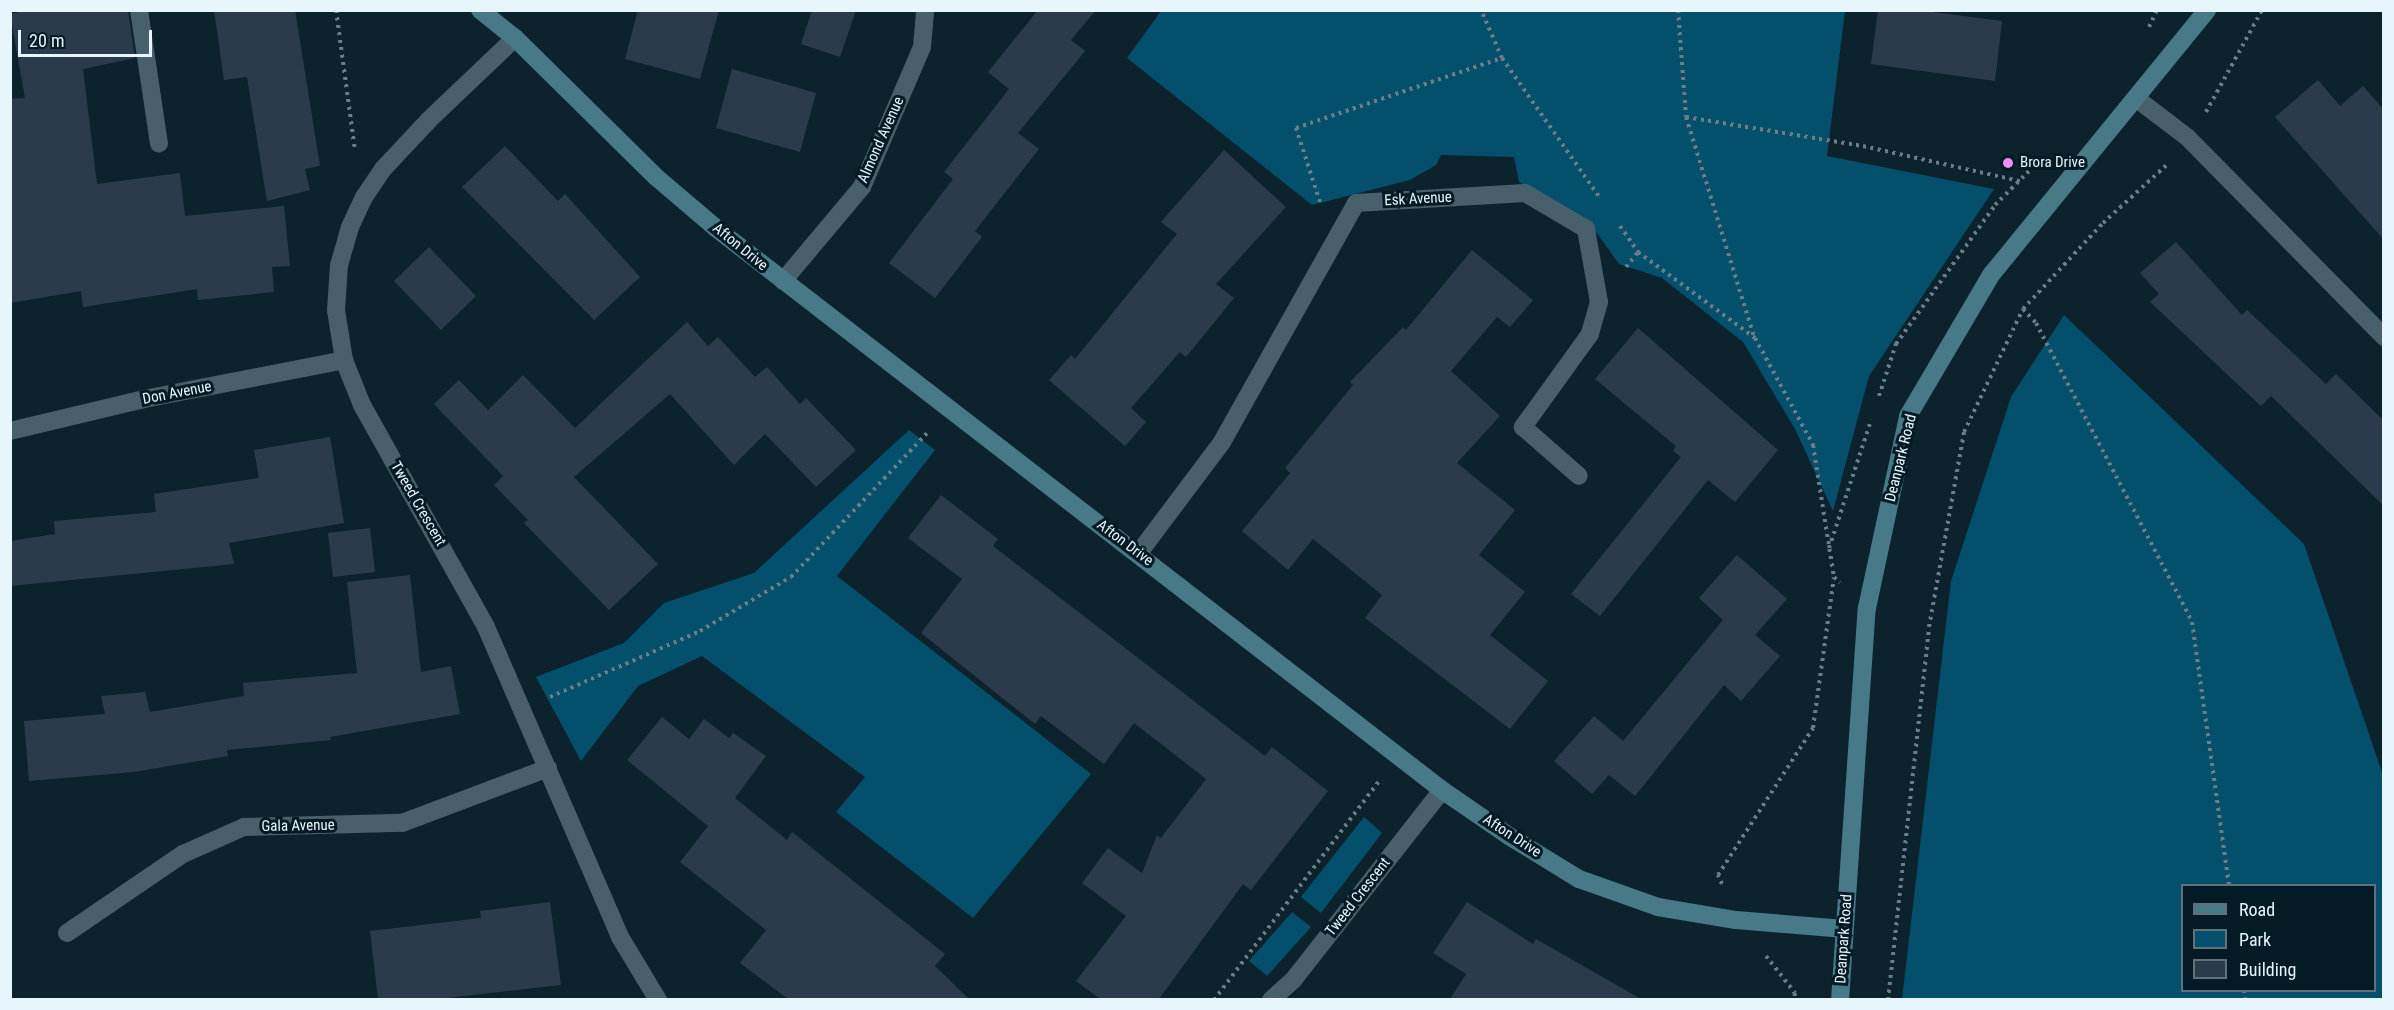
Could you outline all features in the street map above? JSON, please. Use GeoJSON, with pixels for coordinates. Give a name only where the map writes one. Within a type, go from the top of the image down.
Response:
{"type":"FeatureCollection","features":[{"type":"Feature","properties":{"kind":"street"},"geometry":{"type":"LineString","coordinates":[[139,10],[159,144]]}},
{"type":"Feature","properties":{"kind":"street","name":"Afton Drive"},"geometry":{"type":"LineString","coordinates":[[480,10],[515,38],[656,177],[783,281],[1442,790],[1579,879],[1658,907],[1736,920],[1845,929]]}},
{"type":"Feature","properties":{"kind":"street","name":"Almond Avenue"},"geometry":{"type":"LineString","coordinates":[[783,281],[862,187],[922,47],[926,10]]}},
{"type":"Feature","properties":{"kind":"street","name":"Deanpark Road"},"geometry":{"type":"LineString","coordinates":[[1840,999],[1867,608],[1908,416],[1992,275],[2206,10]]}},
{"type":"Feature","properties":{"kind":"street","name":"Tweed Crescent"},"geometry":{"type":"LineString","coordinates":[[515,38],[424,125],[383,169],[362,202],[339,265],[336,310],[344,360],[362,405],[486,627],[620,937],[658,999]]}},
{"type":"Feature","properties":{"kind":"street"},"geometry":{"type":"LineString","coordinates":[[2136,99],[2192,142],[2384,337]]}},
{"type":"Feature","properties":{"kind":"street","name":"Esk Avenue"},"geometry":{"type":"LineString","coordinates":[[1138,554],[1222,442],[1356,203],[1525,193],[1586,229],[1599,302],[1590,334],[1523,427],[1579,476]]}},
{"type":"Feature","properties":{"kind":"street","name":"Don Avenue"},"geometry":{"type":"LineString","coordinates":[[10,431],[344,360]]}},
{"type":"Feature","properties":{"kind":"street","name":"Gala Avenue"},"geometry":{"type":"LineString","coordinates":[[68,933],[183,854],[244,827],[402,824],[548,768]]}},
{"type":"Feature","properties":{"kind":"street","name":"Tweed Crescent"},"geometry":{"type":"LineString","coordinates":[[1271,999],[1294,979],[1442,790]]}},
{"type":"Feature","properties":{"kind":"path"},"geometry":{"type":"LineString","coordinates":[[336,10],[362,202]]}},
{"type":"Feature","properties":{"kind":"path"},"geometry":{"type":"LineString","coordinates":[[1481,10],[1502,58],[1604,204]]}},
{"type":"Feature","properties":{"kind":"path"},"geometry":{"type":"LineString","coordinates":[[1678,10],[1686,117],[1755,338],[1813,445],[1834,577],[1814,728],[1718,875],[1736,920],[1794,993],[1794,999]]}},
{"type":"Feature","properties":{"kind":"path"},"geometry":{"type":"LineString","coordinates":[[1888,999],[1929,627],[1964,432],[2023,309],[2103,223],[2192,142],[2262,10]]}},
{"type":"Feature","properties":{"kind":"path"},"geometry":{"type":"LineString","coordinates":[[1334,245],[1296,128],[1502,58]]}},
{"type":"Feature","properties":{"kind":"path"},"geometry":{"type":"LineString","coordinates":[[1686,117],[1863,146],[2062,190]]}},
{"type":"Feature","properties":{"kind":"path"},"geometry":{"type":"LineString","coordinates":[[1618,223],[1638,252],[1755,338]]}},
{"type":"Feature","properties":{"kind":"path"},"geometry":{"type":"LineString","coordinates":[[1599,302],[1638,252]]}},
{"type":"Feature","properties":{"kind":"path"},"geometry":{"type":"LineString","coordinates":[[2023,309],[2036,323],[2192,622],[2229,884]]}},
{"type":"Feature","properties":{"kind":"path"},"geometry":{"type":"LineString","coordinates":[[522,710],[700,632],[791,577],[949,409]]}},
{"type":"Feature","properties":{"kind":"path"},"geometry":{"type":"LineString","coordinates":[[1834,577],[1867,608]]}},
{"type":"Feature","properties":{"kind":"path"},"geometry":{"type":"LineString","coordinates":[[1214,999],[1398,755]]}},
{"type":"Feature","properties":{"kind":"green space"},"geometry":{"type":"Polygon","coordinates":[[[1161,11],[1845,11],[1827,156],[1994,189],[1869,376],[1833,511],[1795,429],[1743,342],[1662,278],[1619,264],[1589,222],[1519,182],[1514,157],[1441,155],[1436,165],[1410,180],[1312,205],[1127,58],[1161,11]]]}},
{"type":"Feature","properties":{"kind":"green space"},"geometry":{"type":"Polygon","coordinates":[[[2064,315],[2304,544],[2383,775],[2383,999],[1902,999],[1951,581],[2011,397],[2064,315]]]}},
{"type":"Feature","properties":{"kind":"green space"},"geometry":{"type":"Polygon","coordinates":[[[909,430],[935,450],[837,576],[1091,774],[973,918],[836,812],[865,777],[702,656],[638,686],[581,761],[536,677],[624,643],[664,603],[754,573],[909,430]]]}},
{"type":"Feature","properties":{"kind":"green space"},"geometry":{"type":"Polygon","coordinates":[[[1364,817],[1382,833],[1321,913],[1301,897],[1364,817]]]}},
{"type":"Feature","properties":{"kind":"green space"},"geometry":{"type":"Polygon","coordinates":[[[1292,912],[1311,927],[1267,976],[1249,961],[1292,912]]]}},
{"type":"Feature","properties":{"kind":"building"},"geometry":{"type":"Polygon","coordinates":[[[28,10],[128,10],[135,58],[83,69],[97,184],[180,173],[185,216],[284,206],[290,266],[272,267],[274,292],[198,300],[197,289],[83,307],[81,291],[10,303],[10,99],[25,98],[10,14],[28,10]]]}},
{"type":"Feature","properties":{"kind":"building"},"geometry":{"type":"Polygon","coordinates":[[[214,10],[295,10],[320,166],[305,169],[310,190],[267,201],[247,77],[224,80],[214,10]]]}},
{"type":"Feature","properties":{"kind":"building"},"geometry":{"type":"Polygon","coordinates":[[[638,10],[719,10],[700,79],[625,59],[638,10]]]}},
{"type":"Feature","properties":{"kind":"building"},"geometry":{"type":"Polygon","coordinates":[[[812,10],[856,10],[840,57],[801,44],[812,10]]]}},
{"type":"Feature","properties":{"kind":"building"},"geometry":{"type":"Polygon","coordinates":[[[1038,10],[1096,10],[1071,40],[1085,51],[1018,133],[1039,149],[975,231],[982,237],[935,298],[889,263],[953,179],[944,172],[1009,89],[988,72],[1038,10]]]}},
{"type":"Feature","properties":{"kind":"building"},"geometry":{"type":"Polygon","coordinates":[[[1878,10],[1917,10],[2002,21],[1995,81],[1871,64],[1878,10]]]}},
{"type":"Feature","properties":{"kind":"building"},"geometry":{"type":"Polygon","coordinates":[[[732,69],[816,93],[800,152],[716,128],[732,69]]]}},
{"type":"Feature","properties":{"kind":"building"},"geometry":{"type":"Polygon","coordinates":[[[2318,80],[2340,106],[2363,86],[2384,110],[2384,240],[2275,117],[2318,80]]]}},
{"type":"Feature","properties":{"kind":"building"},"geometry":{"type":"Polygon","coordinates":[[[505,146],[558,201],[565,194],[640,277],[594,320],[462,187],[505,146]]]}},
{"type":"Feature","properties":{"kind":"building"},"geometry":{"type":"Polygon","coordinates":[[[1224,150],[1286,207],[1216,284],[1234,298],[1186,357],[1180,352],[1131,408],[1146,422],[1125,446],[1049,380],[1071,355],[1075,359],[1177,234],[1161,222],[1224,150]]]}},
{"type":"Feature","properties":{"kind":"building"},"geometry":{"type":"Polygon","coordinates":[[[2176,242],[2242,315],[2247,310],[2326,384],[2336,374],[2384,421],[2384,506],[2271,396],[2261,406],[2150,302],[2159,294],[2140,273],[2176,242]]]}},
{"type":"Feature","properties":{"kind":"building"},"geometry":{"type":"Polygon","coordinates":[[[429,247],[476,296],[441,330],[394,281],[429,247]]]}},
{"type":"Feature","properties":{"kind":"building"},"geometry":{"type":"Polygon","coordinates":[[[1472,250],[1533,300],[1510,327],[1497,317],[1451,371],[1500,416],[1457,463],[1515,510],[1479,555],[1525,592],[1490,635],[1548,681],[1510,729],[1365,618],[1382,595],[1313,539],[1288,570],[1242,531],[1290,473],[1285,468],[1353,385],[1350,382],[1403,327],[1406,330],[1472,250]]]}},
{"type":"Feature","properties":{"kind":"building"},"geometry":{"type":"Polygon","coordinates":[[[687,322],[708,346],[718,337],[755,377],[767,367],[800,404],[806,398],[856,450],[816,487],[765,434],[734,465],[670,394],[574,477],[658,564],[609,610],[524,523],[528,520],[494,485],[503,476],[434,404],[459,380],[488,410],[523,375],[575,428],[687,322]]]}},
{"type":"Feature","properties":{"kind":"building"},"geometry":{"type":"Polygon","coordinates":[[[1638,328],[1778,450],[1735,502],[1708,480],[1600,616],[1571,594],[1681,457],[1673,451],[1676,446],[1595,379],[1638,328]]]}},
{"type":"Feature","properties":{"kind":"building"},"geometry":{"type":"Polygon","coordinates":[[[330,437],[344,523],[229,543],[234,564],[10,586],[10,541],[55,534],[54,521],[156,512],[154,494],[259,478],[254,450],[330,437]]]}},
{"type":"Feature","properties":{"kind":"building"},"geometry":{"type":"Polygon","coordinates":[[[941,495],[998,539],[993,546],[1265,756],[1272,747],[1328,791],[1251,890],[1243,884],[1159,999],[1100,999],[1076,981],[1126,916],[1082,883],[1108,848],[1142,873],[1157,835],[1161,838],[1206,779],[1134,723],[1104,764],[1041,716],[1035,724],[921,633],[962,579],[908,538],[941,495]]]}},
{"type":"Feature","properties":{"kind":"building"},"geometry":{"type":"Polygon","coordinates":[[[370,528],[375,572],[333,577],[328,533],[370,528]]]}},
{"type":"Feature","properties":{"kind":"building"},"geometry":{"type":"Polygon","coordinates":[[[1737,555],[1787,599],[1755,635],[1780,656],[1741,701],[1724,685],[1635,796],[1609,775],[1592,794],[1554,761],[1594,716],[1623,741],[1723,620],[1699,598],[1737,555]]]}},
{"type":"Feature","properties":{"kind":"building"},"geometry":{"type":"Polygon","coordinates":[[[410,575],[421,672],[451,666],[460,714],[330,737],[331,740],[227,750],[228,756],[134,772],[29,781],[24,721],[105,714],[101,696],[145,692],[150,712],[244,696],[243,683],[357,673],[347,582],[410,575]]]}},
{"type":"Feature","properties":{"kind":"building"},"geometry":{"type":"Polygon","coordinates":[[[662,717],[689,739],[704,719],[729,738],[733,733],[766,756],[735,798],[787,840],[792,832],[945,954],[935,966],[969,999],[788,999],[740,963],[766,930],[680,862],[708,826],[627,760],[662,717]]]}},
{"type":"Feature","properties":{"kind":"building"},"geometry":{"type":"Polygon","coordinates":[[[550,902],[561,985],[439,999],[378,999],[370,931],[481,918],[480,911],[550,902]]]}},
{"type":"Feature","properties":{"kind":"building"},"geometry":{"type":"Polygon","coordinates":[[[1467,902],[1533,944],[1536,939],[1641,999],[1450,999],[1466,974],[1433,953],[1467,902]]]}},
{"type":"Feature","properties":{"kind":"place","name":"Brora Drive"},"geometry":{"type":"Point","coordinates":[2008,163]}}]}
